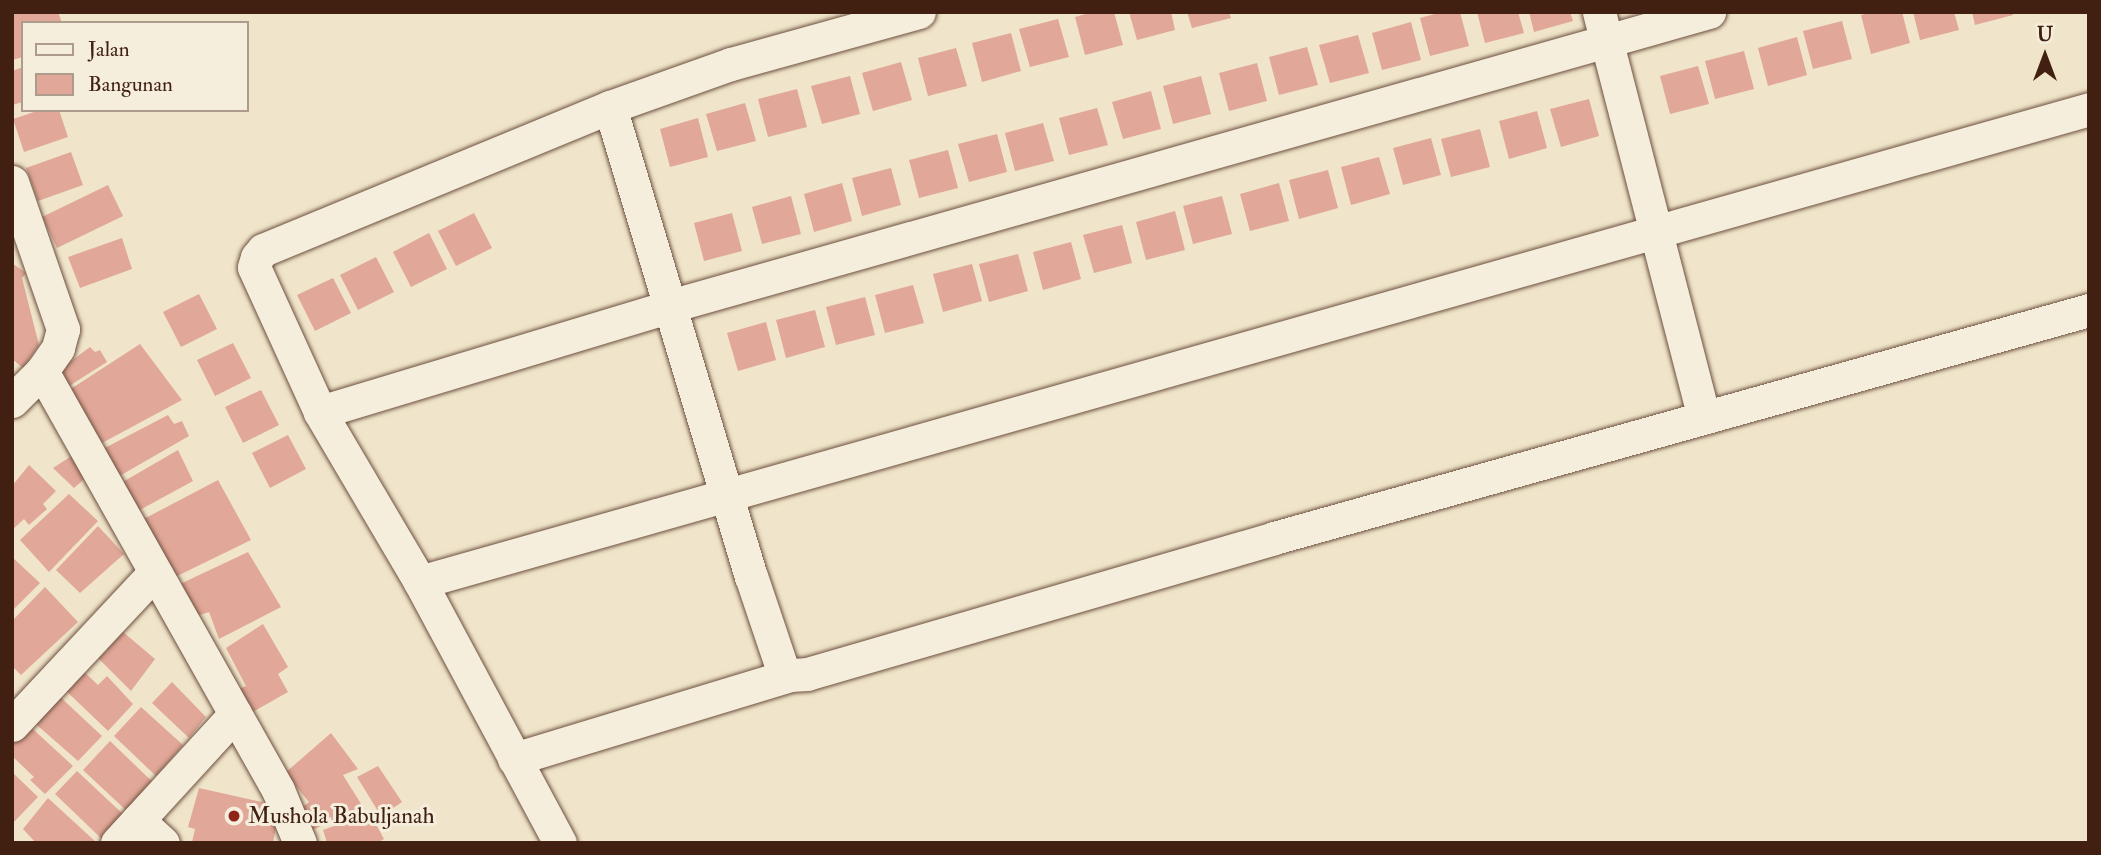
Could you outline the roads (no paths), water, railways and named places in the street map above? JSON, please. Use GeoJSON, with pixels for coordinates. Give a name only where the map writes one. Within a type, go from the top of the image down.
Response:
{"type":"FeatureCollection","features":[{"type":"Feature","properties":{"kind":"street"},"geometry":{"type":"LineString","coordinates":[[560,843],[420,582],[320,412],[254,267],[262,250],[610,107],[731,64],[919,12]]}},
{"type":"Feature","properties":{"kind":"street"},"geometry":{"type":"LineString","coordinates":[[320,412],[1603,26],[1709,12]]}},
{"type":"Feature","properties":{"kind":"street"},"geometry":{"type":"LineString","coordinates":[[1603,26],[1704,418]]}},
{"type":"Feature","properties":{"kind":"street"},"geometry":{"type":"LineString","coordinates":[[610,107],[783,671],[790,675]]}},
{"type":"Feature","properties":{"kind":"street"},"geometry":{"type":"LineString","coordinates":[[420,582],[2089,109]]}},
{"type":"Feature","properties":{"kind":"street"},"geometry":{"type":"LineString","coordinates":[[12,182],[63,329],[58,348],[42,370],[12,401]]}},
{"type":"Feature","properties":{"kind":"street"},"geometry":{"type":"LineString","coordinates":[[514,759],[790,675],[807,674],[1274,538],[2089,310]]}},
{"type":"Feature","properties":{"kind":"street"},"geometry":{"type":"LineString","coordinates":[[42,370],[278,790],[300,843]]}},
{"type":"Feature","properties":{"kind":"street"},"geometry":{"type":"LineString","coordinates":[[19,706],[155,572]]}},
{"type":"Feature","properties":{"kind":"street"},"geometry":{"type":"LineString","coordinates":[[163,843],[128,831],[235,714]]}},
{"type":"Feature","properties":{"kind":"place","name":"Mushola Babuljanah"},"geometry":{"type":"Point","coordinates":[234,816]}}]}
